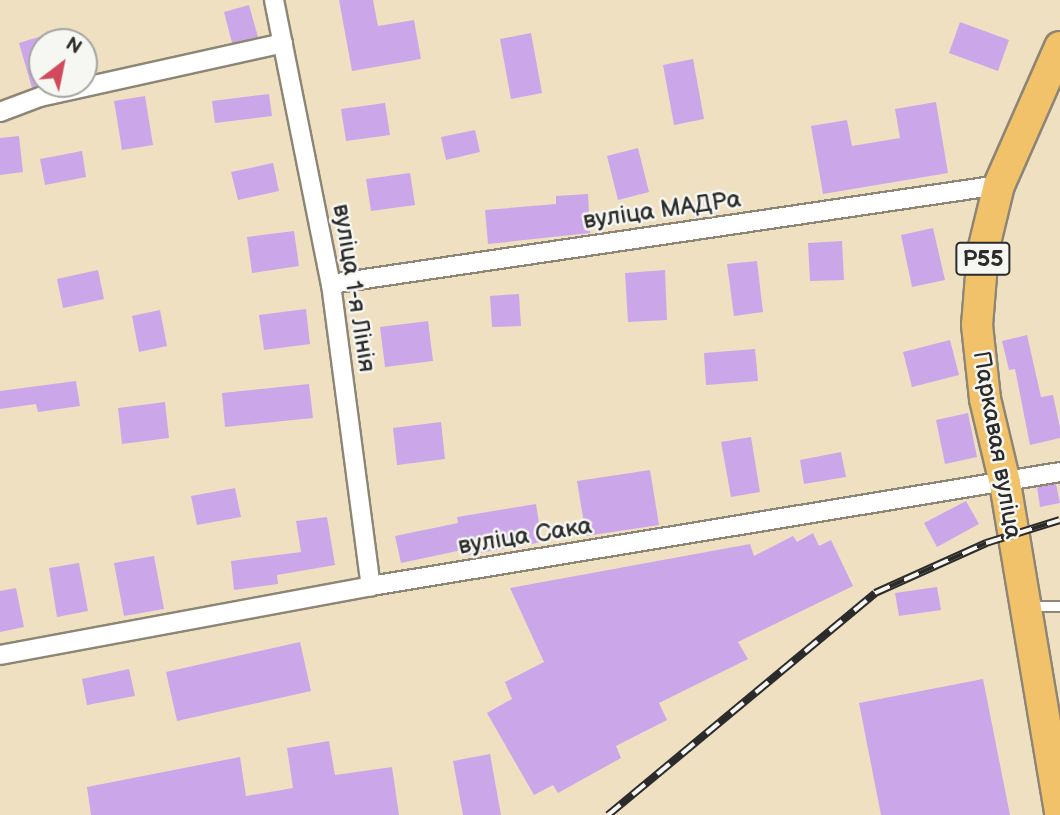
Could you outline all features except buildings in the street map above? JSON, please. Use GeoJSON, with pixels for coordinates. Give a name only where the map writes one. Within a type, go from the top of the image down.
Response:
{"type":"FeatureCollection","features":[{"type":"Feature","properties":{"kind":"main road","name":"Паркавая вуліца"},"geometry":{"type":"LineString","coordinates":[[1059,53],[999,185],[983,251],[977,326],[985,399],[1005,483],[1059,804]]}},
{"type":"Feature","properties":{"kind":"street","name":"вуліца 1-я Лінія"},"geometry":{"type":"LineString","coordinates":[[274,0],[331,284],[371,586]]}},
{"type":"Feature","properties":{"kind":"street"},"geometry":{"type":"LineString","coordinates":[[0,112],[40,97],[283,43]]}},
{"type":"Feature","properties":{"kind":"street","name":"вуліца МАДРа"},"geometry":{"type":"LineString","coordinates":[[331,284],[999,185]]}},
{"type":"Feature","properties":{"kind":"street","name":"вуліца Сака"},"geometry":{"type":"LineString","coordinates":[[0,655],[371,586],[1060,472]]}},
{"type":"Feature","properties":{"kind":"lane"},"geometry":{"type":"LineString","coordinates":[[1024,606],[1060,606]]}},
{"type":"Feature","properties":{"kind":"railway"},"geometry":{"type":"LineString","coordinates":[[608,815],[875,593],[986,543],[1060,520]]}}]}
